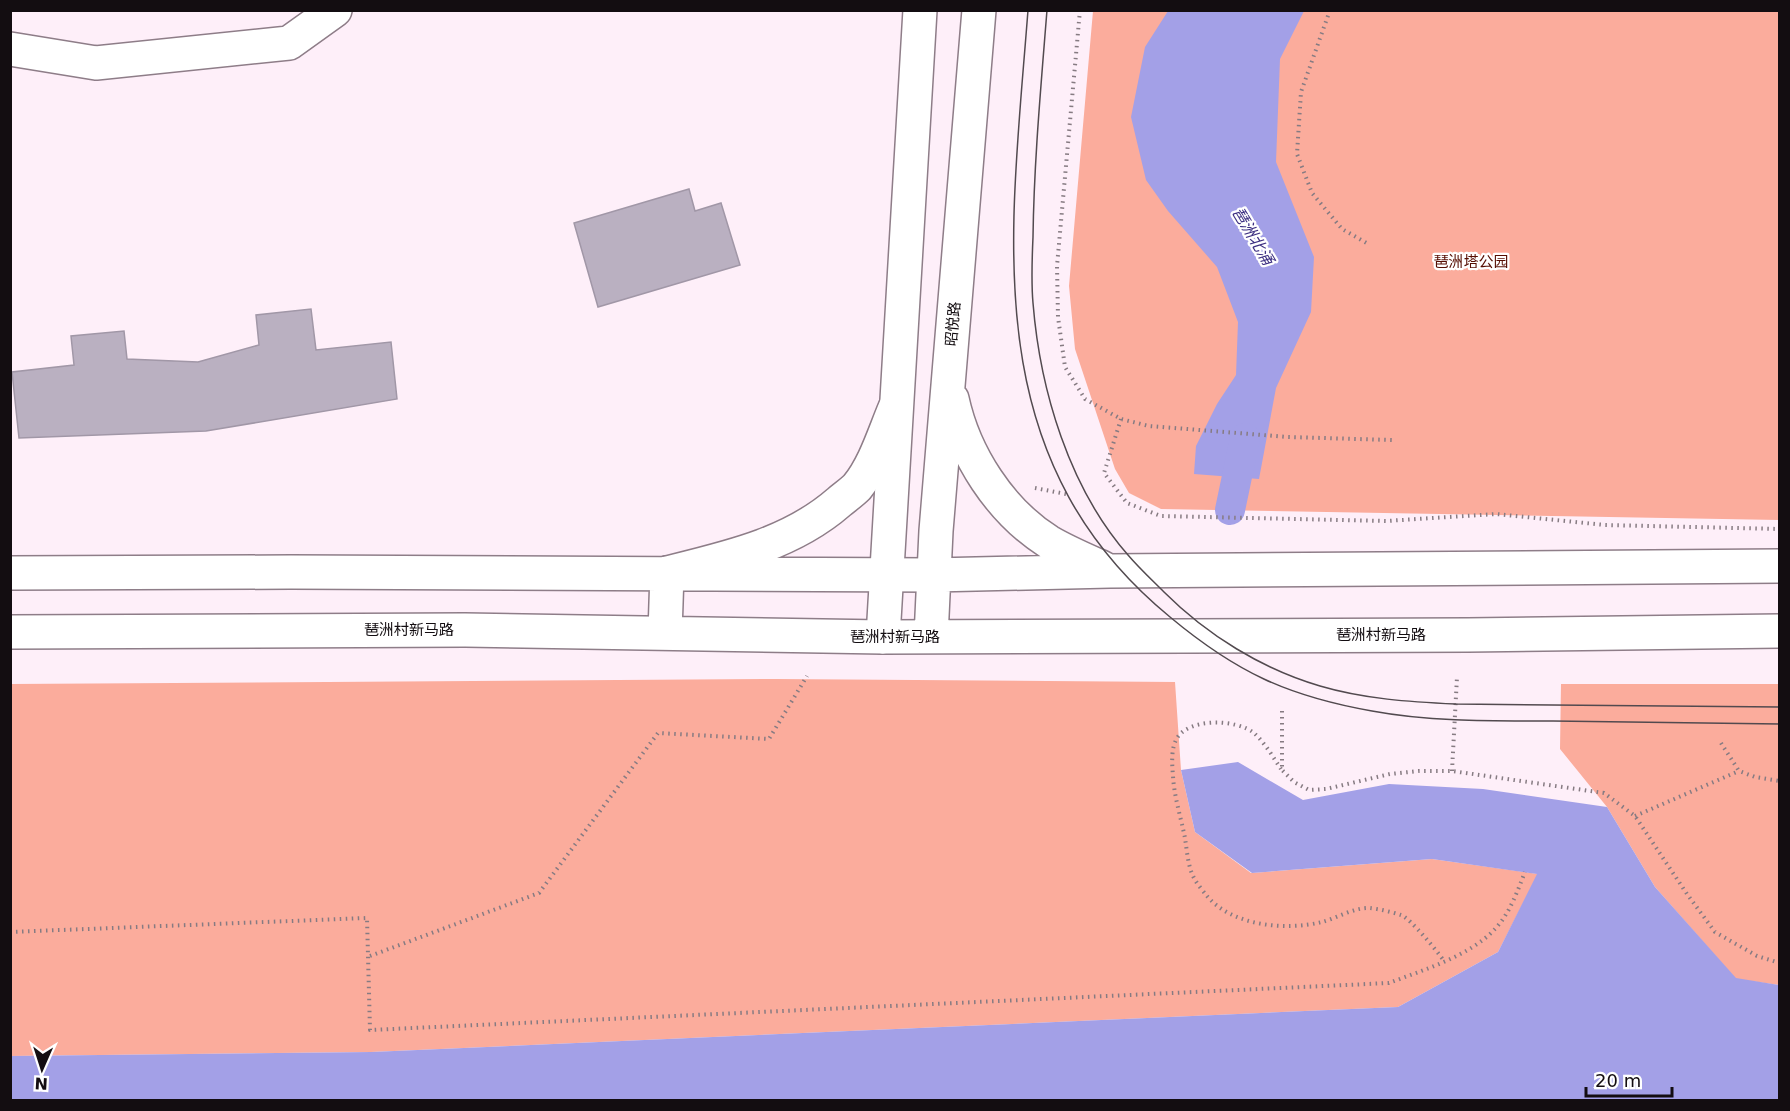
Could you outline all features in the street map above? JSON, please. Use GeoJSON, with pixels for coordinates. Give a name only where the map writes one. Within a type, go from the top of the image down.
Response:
{"type":"FeatureCollection","features":[{"type":"Feature","properties":{"kind":"main road"},"geometry":{"type":"LineString","coordinates":[[10,49],[96,63],[290,43],[335,10]]}},
{"type":"Feature","properties":{"kind":"main road"},"geometry":{"type":"LineString","coordinates":[[883,637],[920,10]]}},
{"type":"Feature","properties":{"kind":"main road","name":"昭悦路"},"geometry":{"type":"LineString","coordinates":[[931,637],[948,379],[979,10]]}},
{"type":"Feature","properties":{"kind":"main road"},"geometry":{"type":"LineString","coordinates":[[948,379],[963,435],[980,470],[1003,501],[1048,542],[1110,572]]}},
{"type":"Feature","properties":{"kind":"main road"},"geometry":{"type":"LineString","coordinates":[[667,573],[728,558],[769,544],[804,527],[832,508],[856,487],[870,465],[897,404]]}},
{"type":"Feature","properties":{"kind":"main road"},"geometry":{"type":"LineString","coordinates":[[10,573],[934,575],[1779,566]]}},
{"type":"Feature","properties":{"kind":"main road"},"geometry":{"type":"LineString","coordinates":[[665,633],[667,573]]}},
{"type":"Feature","properties":{"kind":"main road","name":"琶洲村新马路"},"geometry":{"type":"LineString","coordinates":[[10,632],[465,630],[931,637],[1779,631]]}},
{"type":"Feature","properties":{"kind":"path"},"geometry":{"type":"LineString","coordinates":[[1080,10],[1057,266],[1058,317],[1065,367],[1085,399],[1121,418],[1149,426],[1288,437],[1392,440]]}},
{"type":"Feature","properties":{"kind":"path"},"geometry":{"type":"LineString","coordinates":[[1330,10],[1301,92],[1297,154],[1312,193],[1342,229],[1370,245]]}},
{"type":"Feature","properties":{"kind":"path"},"geometry":{"type":"LineString","coordinates":[[1121,418],[1104,473],[1127,503],[1161,516],[1386,521],[1496,514],[1605,525],[1779,530]]}},
{"type":"Feature","properties":{"kind":"path"},"geometry":{"type":"LineString","coordinates":[[1033,488],[1066,494]]}},
{"type":"Feature","properties":{"kind":"path"},"geometry":{"type":"LineString","coordinates":[[370,956],[539,893],[658,733],[769,739],[807,676]]}},
{"type":"Feature","properties":{"kind":"path"},"geometry":{"type":"LineString","coordinates":[[1452,771],[1457,677]]}},
{"type":"Feature","properties":{"kind":"path"},"geometry":{"type":"LineString","coordinates":[[1282,711],[1282,770]]}},
{"type":"Feature","properties":{"kind":"path"},"geometry":{"type":"LineString","coordinates":[[1444,961],[1438,951],[1403,915],[1368,908],[1320,922],[1267,925],[1245,921],[1222,910],[1209,898],[1194,878],[1188,857],[1173,777],[1172,755],[1176,739],[1186,728],[1203,723],[1243,726],[1254,732],[1282,770],[1294,782],[1309,790],[1326,789],[1390,774],[1452,771],[1604,793],[1635,816],[1715,932],[1757,956],[1779,963]]}},
{"type":"Feature","properties":{"kind":"path"},"geometry":{"type":"LineString","coordinates":[[1721,743],[1739,771],[1755,777],[1779,781]]}},
{"type":"Feature","properties":{"kind":"path"},"geometry":{"type":"LineString","coordinates":[[1635,816],[1739,771]]}},
{"type":"Feature","properties":{"kind":"path"},"geometry":{"type":"LineString","coordinates":[[10,932],[367,918],[370,956],[370,1030],[1389,983],[1474,946],[1495,929],[1511,906],[1526,872]]}},
{"type":"Feature","properties":{"kind":"green space","name":"琶洲塔公园"},"geometry":{"type":"Polygon","coordinates":[[[1093,11],[1779,11],[1779,520],[1161,509],[1129,493],[1115,469],[1075,349],[1069,286],[1093,11]]]}},
{"type":"Feature","properties":{"kind":"green space"},"geometry":{"type":"Polygon","coordinates":[[[777,679],[1175,682],[1181,770],[1195,832],[1251,873],[1432,859],[1538,874],[1498,952],[1398,1007],[371,1052],[11,1056],[10,684],[777,679]]]}},
{"type":"Feature","properties":{"kind":"green space"},"geometry":{"type":"Polygon","coordinates":[[[1561,684],[1779,684],[1779,985],[1736,979],[1655,887],[1607,807],[1560,749],[1561,684]]]}},
{"type":"Feature","properties":{"kind":"water"},"geometry":{"type":"Polygon","coordinates":[[[1168,11],[1304,11],[1280,59],[1276,162],[1314,257],[1311,312],[1276,388],[1259,479],[1194,474],[1196,446],[1217,404],[1236,375],[1238,322],[1217,267],[1168,211],[1146,180],[1131,117],[1145,47],[1168,11]]]}},
{"type":"Feature","properties":{"kind":"water"},"geometry":{"type":"Polygon","coordinates":[[[1238,762],[1303,800],[1389,784],[1483,789],[1607,807],[1655,887],[1736,978],[1779,985],[1779,1100],[11,1100],[11,1056],[371,1052],[1398,1007],[1498,952],[1537,874],[1432,859],[1252,873],[1195,832],[1181,770],[1238,762]]]}},
{"type":"Feature","properties":{"kind":"building"},"geometry":{"type":"Polygon","coordinates":[[[689,189],[695,211],[721,203],[740,265],[598,307],[574,223],[689,189]]]}},
{"type":"Feature","properties":{"kind":"building"},"geometry":{"type":"Polygon","coordinates":[[[311,309],[316,350],[391,342],[397,399],[206,431],[19,438],[12,372],[74,365],[71,336],[124,331],[127,359],[198,362],[259,345],[256,315],[311,309]]]}},
{"type":"Feature","properties":{"kind":"waterway","name":"琶洲北涌"},"geometry":{"type":"LineString","coordinates":[[1230,510],[1245,438]]}},
{"type":"Feature","properties":{"kind":"tram line"},"geometry":{"type":"LineString","coordinates":[[1028,10],[1015,177],[1014,258],[1019,337],[1034,413],[1063,486],[1107,554],[1170,617],[1217,653],[1264,679],[1314,698],[1394,715],[1462,720],[1780,724]]}},
{"type":"Feature","properties":{"kind":"tram line"},"geometry":{"type":"LineString","coordinates":[[1047,10],[1036,152],[1032,270],[1033,303],[1042,370],[1061,436],[1089,500],[1107,529],[1128,555],[1164,592],[1198,622],[1256,660],[1298,679],[1353,694],[1404,701],[1456,704],[1780,707]]}}]}
